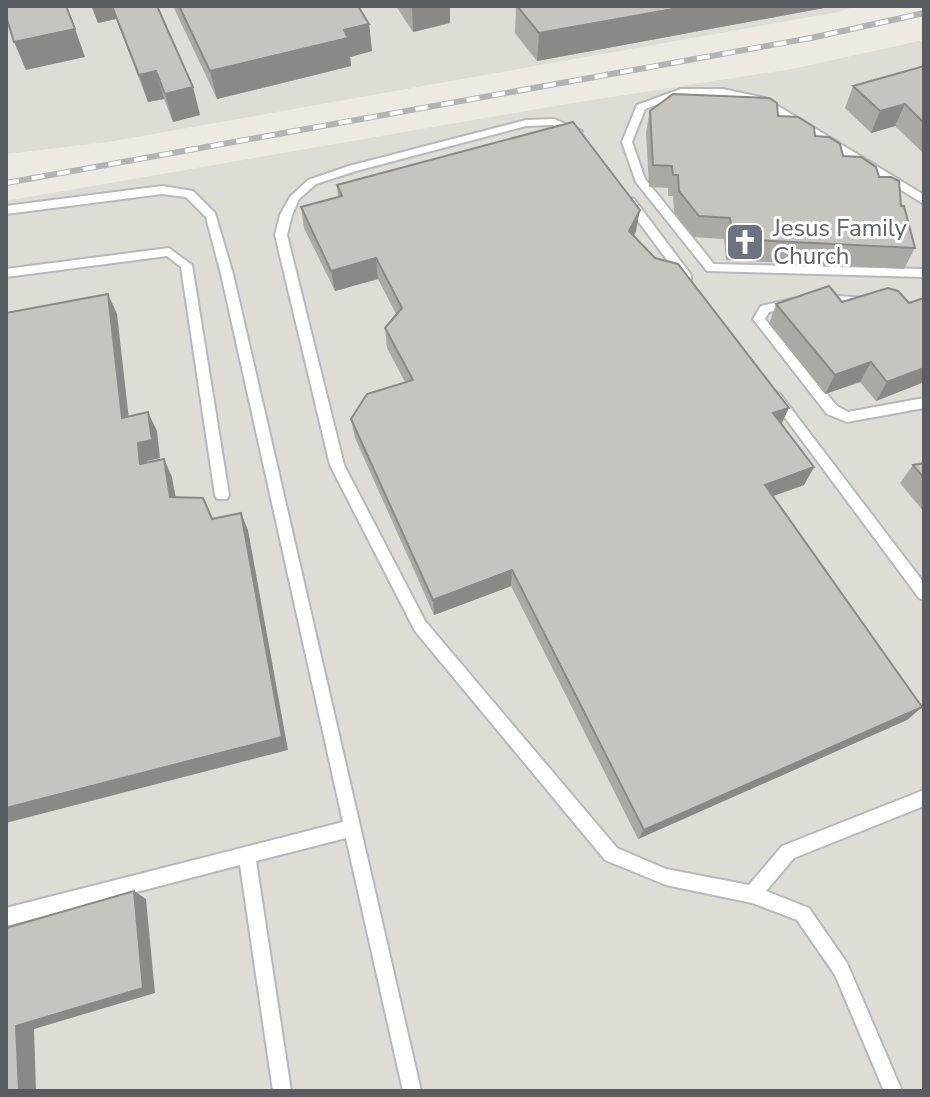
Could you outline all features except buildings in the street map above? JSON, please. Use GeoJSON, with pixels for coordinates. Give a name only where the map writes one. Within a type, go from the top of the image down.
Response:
{"type":"FeatureCollection","features":[{"type":"Feature","properties":{"kind":"lane"},"geometry":{"type":"LineString","coordinates":[[924,200],[761,100],[723,92],[681,92],[641,107],[627,142],[640,180],[711,268],[924,273]]}},
{"type":"Feature","properties":{"kind":"lane"},"geometry":{"type":"LineString","coordinates":[[585,141],[575,129],[554,122],[526,123],[353,168],[312,182],[295,197],[281,235],[337,465],[420,626],[611,854],[666,877],[752,894],[803,914],[841,969],[893,1091]]}},
{"type":"Feature","properties":{"kind":"lane"},"geometry":{"type":"LineString","coordinates":[[6,210],[162,190],[189,194],[211,216],[227,274],[412,1091]]}},
{"type":"Feature","properties":{"kind":"lane"},"geometry":{"type":"LineString","coordinates":[[622,192],[698,292]]}},
{"type":"Feature","properties":{"kind":"lane"},"geometry":{"type":"LineString","coordinates":[[6,273],[169,252],[186,265],[222,495]]}},
{"type":"Feature","properties":{"kind":"lane"},"geometry":{"type":"LineString","coordinates":[[883,303],[830,298],[796,302],[765,309],[759,319],[832,410],[847,417],[924,403]]}},
{"type":"Feature","properties":{"kind":"lane"},"geometry":{"type":"LineString","coordinates":[[764,380],[924,594]]}},
{"type":"Feature","properties":{"kind":"lane"},"geometry":{"type":"LineString","coordinates":[[752,894],[788,852],[924,798]]}},
{"type":"Feature","properties":{"kind":"lane"},"geometry":{"type":"LineString","coordinates":[[6,917],[353,828]]}},
{"type":"Feature","properties":{"kind":"lane"},"geometry":{"type":"LineString","coordinates":[[247,856],[282,1091]]}},
{"type":"Feature","properties":{"kind":"shaded area"},"geometry":{"type":"Polygon","coordinates":[[[6,6],[856,6],[838,12],[108,142],[6,154],[6,6]]]}},
{"type":"Feature","properties":{"kind":"shaded area"},"geometry":{"type":"Polygon","coordinates":[[[924,40],[924,1091],[6,1091],[6,201],[567,104],[792,69],[924,40]]]}},
{"type":"Feature","properties":{"kind":"railway"},"geometry":{"type":"LineString","coordinates":[[6,183],[811,38],[924,13]]}},
{"type":"Feature","properties":{"kind":"place","name":"Jesus Family Church"},"geometry":{"type":"Point","coordinates":[745,242]}}]}
